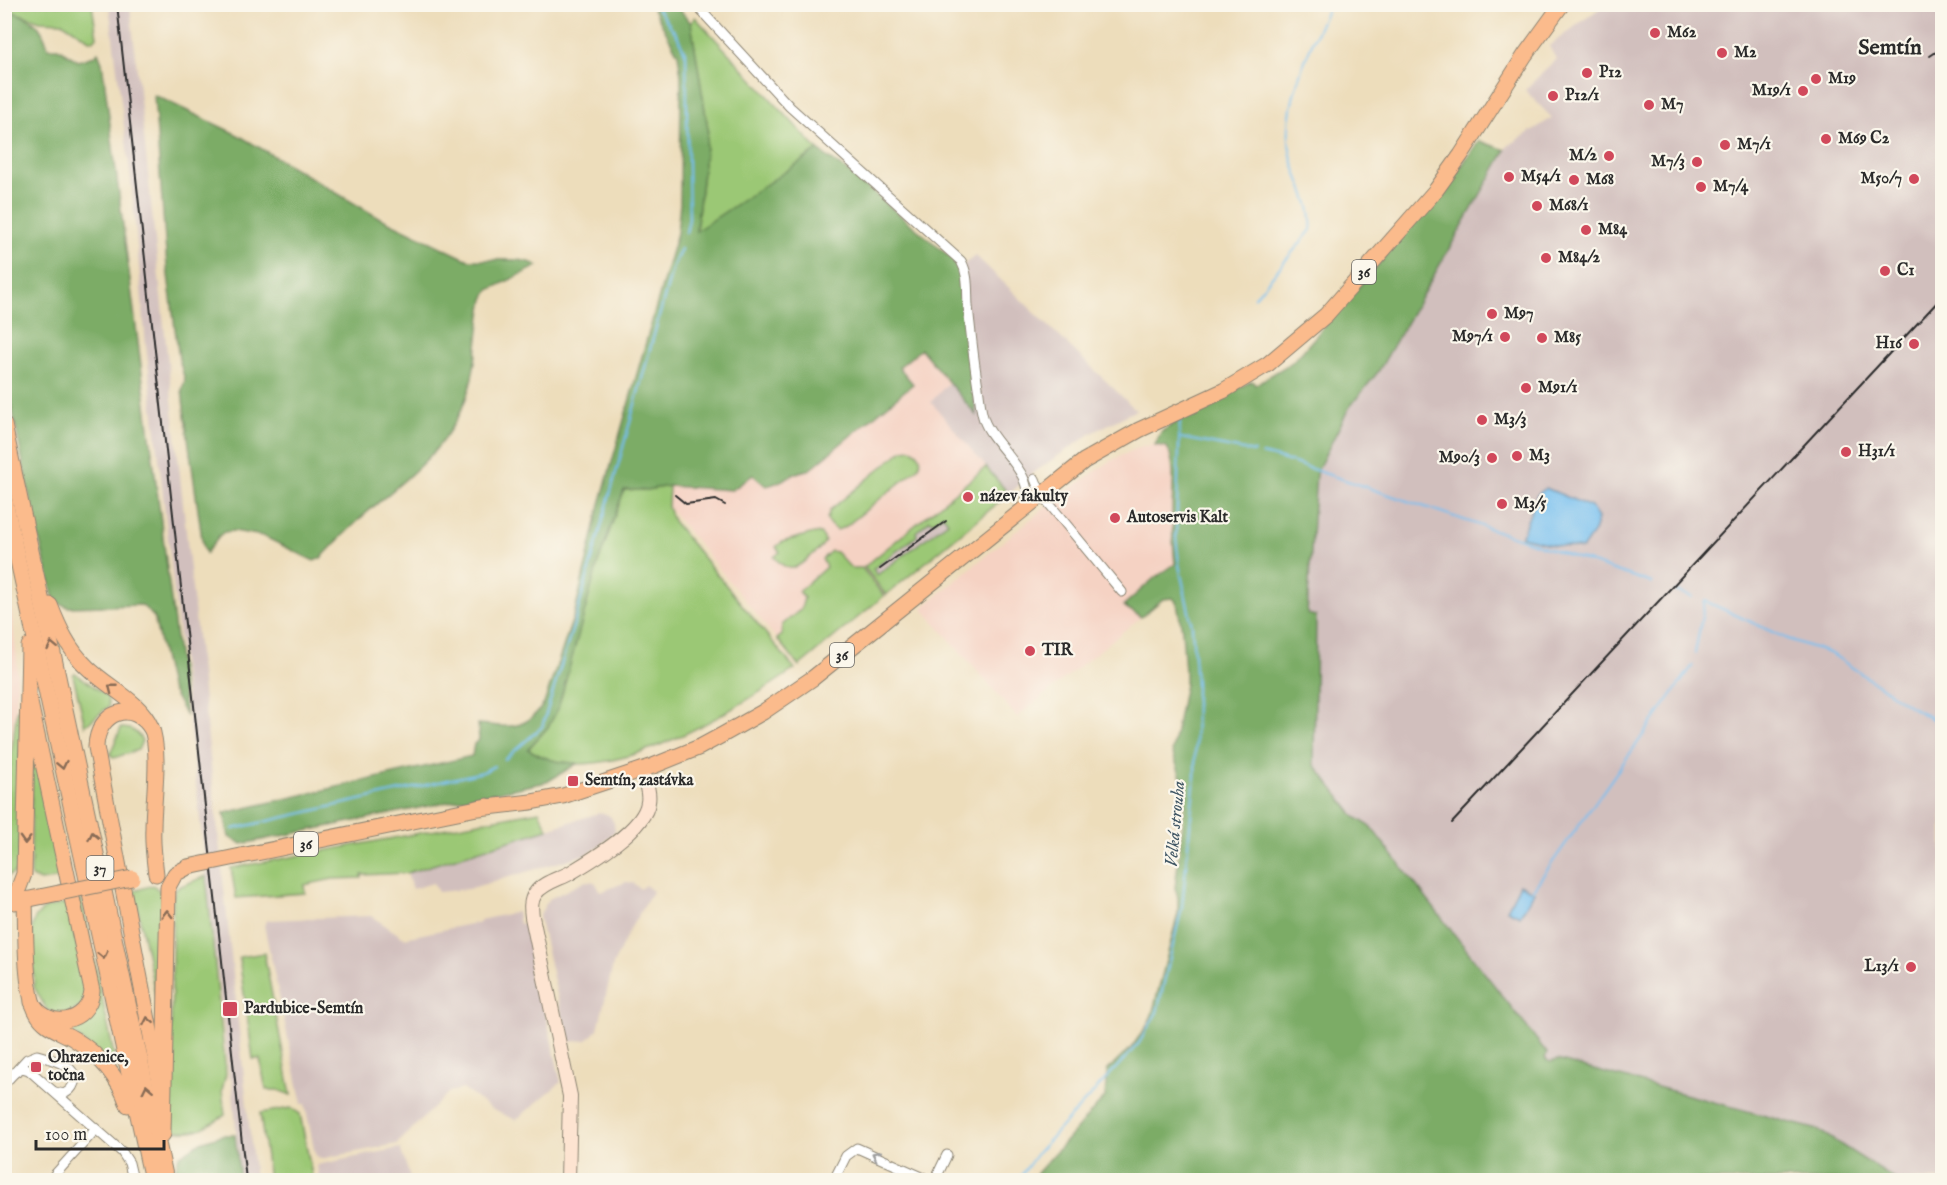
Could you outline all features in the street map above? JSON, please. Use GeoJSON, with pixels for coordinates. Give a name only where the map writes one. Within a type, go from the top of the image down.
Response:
{"type":"FeatureCollection","features":[{"type":"Feature","properties":{"kind":"main road","name":"36"},"geometry":{"type":"LineString","coordinates":[[4,905],[479,808],[546,800],[642,771],[682,755],[724,734],[805,684],[1058,480],[1109,446],[1165,417],[1232,387],[1268,364],[1304,335],[1334,306],[1449,173],[1525,55],[1562,4]]}},
{"type":"Feature","properties":{"kind":"main road","name":"37"},"geometry":{"type":"LineString","coordinates":[[4,425],[36,570],[158,1174]]}},
{"type":"Feature","properties":{"kind":"main road","name":"37"},"geometry":{"type":"LineString","coordinates":[[4,496],[158,1174]]}},
{"type":"Feature","properties":{"kind":"main road"},"geometry":{"type":"LineString","coordinates":[[36,570],[64,636],[75,653],[88,668],[138,709],[147,719],[152,730],[155,747],[153,828],[156,874]]}},
{"type":"Feature","properties":{"kind":"main road"},"geometry":{"type":"LineString","coordinates":[[26,924],[15,911],[4,905],[18,890],[24,874],[29,698],[28,609]]}},
{"type":"Feature","properties":{"kind":"main road"},"geometry":{"type":"LineString","coordinates":[[25,899],[29,987],[32,1002],[36,1010],[44,1017],[66,1021],[79,1016],[89,1004],[92,992],[29,698]]}},
{"type":"Feature","properties":{"kind":"main road"},"geometry":{"type":"LineString","coordinates":[[152,730],[137,714],[121,712],[110,716],[103,724],[97,735],[96,747],[163,1099]]}},
{"type":"Feature","properties":{"kind":"main road"},"geometry":{"type":"LineString","coordinates":[[158,1174],[163,1099],[168,887],[176,874],[188,867]]}},
{"type":"Feature","properties":{"kind":"main road"},"geometry":{"type":"LineString","coordinates":[[32,1002],[42,1021],[83,1045],[113,1076],[158,1174]]}},
{"type":"Feature","properties":{"kind":"street"},"geometry":{"type":"LineString","coordinates":[[695,4],[790,107],[961,261],[968,282],[975,369],[984,422],[1027,486],[1041,494]]}},
{"type":"Feature","properties":{"kind":"street"},"geometry":{"type":"LineString","coordinates":[[1013,462],[1035,479],[1045,483],[1058,480]]}},
{"type":"Feature","properties":{"kind":"street"},"geometry":{"type":"LineString","coordinates":[[1035,479],[1041,494],[1122,592]]}},
{"type":"Feature","properties":{"kind":"street"},"geometry":{"type":"LineString","coordinates":[[1023,509],[1027,499],[1027,486]]}},
{"type":"Feature","properties":{"kind":"street"},"geometry":{"type":"LineString","coordinates":[[568,1180],[570,1096],[531,903],[534,895],[543,886],[586,864],[621,838],[639,821],[646,811],[649,800],[642,771]]}},
{"type":"Feature","properties":{"kind":"street"},"geometry":{"type":"LineString","coordinates":[[4,1084],[27,1059],[35,1055],[64,1065],[74,1075],[73,1086],[64,1094],[53,1091]]}},
{"type":"Feature","properties":{"kind":"street"},"geometry":{"type":"LineString","coordinates":[[14,1073],[22,1068],[29,1070],[96,1129],[127,1159],[133,1180]]}},
{"type":"Feature","properties":{"kind":"street"},"geometry":{"type":"LineString","coordinates":[[50,1180],[96,1129]]}},
{"type":"Feature","properties":{"kind":"street"},"geometry":{"type":"LineString","coordinates":[[834,1180],[846,1155],[857,1148],[929,1180]]}},
{"type":"Feature","properties":{"kind":"street"},"geometry":{"type":"LineString","coordinates":[[935,1180],[947,1155]]}},
{"type":"Feature","properties":{"kind":"shaded area"},"geometry":{"type":"Polygon","coordinates":[[[109,5],[130,5],[255,1180],[240,1180],[232,1079],[229,1078],[146,345],[132,189],[109,5]]]}},
{"type":"Feature","properties":{"kind":"shaded area"},"geometry":{"type":"Polygon","coordinates":[[[1604,5],[1942,5],[1942,1180],[1896,1180],[1818,1130],[1557,1060],[1551,1063],[1545,1059],[1547,1053],[1370,826],[1355,817],[1314,764],[1316,616],[1307,615],[1316,474],[1349,408],[1378,372],[1508,146],[1552,118],[1525,90],[1556,59],[1549,46],[1604,5]]]}},
{"type":"Feature","properties":{"kind":"shaded area"},"geometry":{"type":"Polygon","coordinates":[[[976,256],[1136,410],[1092,433],[1034,472],[1009,494],[931,402],[950,381],[972,384],[961,266],[976,256]]]}},
{"type":"Feature","properties":{"kind":"shaded area"},"geometry":{"type":"Polygon","coordinates":[[[961,266],[960,435],[1009,494],[799,666],[668,507],[668,486],[640,411],[961,266]]]}},
{"type":"Feature","properties":{"kind":"shaded area"},"geometry":{"type":"Polygon","coordinates":[[[1142,446],[1167,447],[1171,455],[1173,470],[1172,534],[1175,564],[1152,580],[1123,606],[1141,617],[1017,717],[922,608],[1054,500],[1112,460],[1142,446]]]}},
{"type":"Feature","properties":{"kind":"shaded area"},"geometry":{"type":"Polygon","coordinates":[[[943,515],[948,522],[877,575],[872,569],[917,536],[916,532],[931,519],[943,515]]]}},
{"type":"Feature","properties":{"kind":"shaded area"},"geometry":{"type":"Polygon","coordinates":[[[5,596],[10,599],[17,659],[17,694],[5,803],[5,596]]]}},
{"type":"Feature","properties":{"kind":"shaded area"},"geometry":{"type":"Polygon","coordinates":[[[599,813],[610,816],[615,831],[600,846],[587,854],[468,889],[438,892],[433,883],[412,889],[407,873],[599,813]]]}},
{"type":"Feature","properties":{"kind":"shaded area"},"geometry":{"type":"Polygon","coordinates":[[[586,881],[595,882],[601,892],[626,882],[633,883],[641,889],[645,885],[653,891],[630,929],[613,965],[598,1029],[587,1040],[568,1042],[539,916],[549,899],[586,881]]]}},
{"type":"Feature","properties":{"kind":"shaded area"},"geometry":{"type":"Polygon","coordinates":[[[517,912],[519,924],[525,923],[561,1082],[516,1120],[493,1110],[463,1089],[449,1092],[397,1144],[320,1159],[315,1154],[305,1104],[302,1104],[264,925],[268,920],[371,916],[404,938],[517,912]]]}},
{"type":"Feature","properties":{"kind":"shaded area"},"geometry":{"type":"Polygon","coordinates":[[[400,1148],[411,1180],[319,1180],[317,1165],[400,1148]]]}},
{"type":"Feature","properties":{"kind":"green space"},"geometry":{"type":"Polygon","coordinates":[[[5,4],[92,5],[97,37],[91,41],[62,22],[40,21],[5,9],[5,4]]]}},
{"type":"Feature","properties":{"kind":"green space"},"geometry":{"type":"Polygon","coordinates":[[[651,5],[676,5],[691,23],[708,129],[696,231],[818,150],[852,175],[961,266],[976,415],[921,349],[899,367],[913,384],[809,470],[797,472],[766,486],[753,475],[732,490],[669,486],[646,490],[624,490],[598,563],[558,709],[548,727],[528,749],[552,760],[578,763],[547,782],[242,844],[229,837],[224,813],[472,756],[474,744],[479,740],[478,724],[515,726],[522,724],[544,704],[575,612],[600,504],[677,233],[680,203],[681,76],[678,54],[651,5]]]}},
{"type":"Feature","properties":{"kind":"green space"},"geometry":{"type":"Polygon","coordinates":[[[4,9],[33,21],[42,31],[48,48],[58,48],[78,61],[94,56],[98,52],[102,62],[186,716],[170,687],[154,617],[142,605],[68,607],[56,602],[53,596],[32,509],[5,372],[4,9]]]}},
{"type":"Feature","properties":{"kind":"green space"},"geometry":{"type":"Polygon","coordinates":[[[695,17],[818,150],[696,232],[708,129],[691,23],[695,17]]]}},
{"type":"Feature","properties":{"kind":"green space"},"geometry":{"type":"Polygon","coordinates":[[[154,95],[238,135],[374,215],[462,257],[469,260],[524,261],[538,266],[489,290],[484,299],[474,370],[468,393],[460,414],[437,448],[410,476],[357,521],[321,558],[314,561],[263,536],[234,531],[224,532],[206,553],[203,546],[182,390],[185,380],[179,359],[167,267],[154,95]]]}},
{"type":"Feature","properties":{"kind":"green space"},"geometry":{"type":"Polygon","coordinates":[[[1479,141],[1506,150],[1378,372],[1349,408],[1316,474],[1307,614],[1316,616],[1314,764],[1355,817],[1370,826],[1547,1053],[1545,1059],[1550,1062],[1557,1060],[1818,1130],[1896,1180],[1031,1180],[1105,1097],[1107,1071],[1131,1048],[1147,1026],[1152,1015],[1178,914],[1178,898],[1175,888],[1185,805],[1183,783],[1172,751],[1185,684],[1182,630],[1177,603],[1173,598],[1163,599],[1141,617],[1123,606],[1152,580],[1175,564],[1172,525],[1172,462],[1167,447],[1155,445],[1161,432],[1190,413],[1252,381],[1255,385],[1291,363],[1452,179],[1479,141]]]}},
{"type":"Feature","properties":{"kind":"green space"},"geometry":{"type":"Polygon","coordinates":[[[911,449],[920,457],[917,469],[845,527],[837,530],[830,525],[827,519],[830,510],[903,450],[911,449]]]}},
{"type":"Feature","properties":{"kind":"green space"},"geometry":{"type":"Polygon","coordinates":[[[986,467],[1009,494],[886,595],[864,567],[986,467]],[[943,515],[933,522],[930,520],[916,532],[917,536],[873,569],[877,575],[948,522],[943,515]]]}},
{"type":"Feature","properties":{"kind":"green space"},"geometry":{"type":"Polygon","coordinates":[[[669,486],[668,507],[673,521],[795,669],[710,721],[677,738],[643,751],[609,761],[577,764],[543,758],[528,749],[548,727],[598,563],[624,490],[646,490],[669,486]]]}},
{"type":"Feature","properties":{"kind":"green space"},"geometry":{"type":"Polygon","coordinates":[[[814,533],[822,536],[824,543],[796,567],[784,566],[774,557],[780,552],[776,547],[782,542],[814,533]]]}},
{"type":"Feature","properties":{"kind":"green space"},"geometry":{"type":"Polygon","coordinates":[[[831,551],[836,552],[851,568],[862,568],[884,596],[799,666],[777,639],[782,635],[782,625],[801,609],[804,598],[799,591],[826,567],[822,559],[831,551]]]}},
{"type":"Feature","properties":{"kind":"green space"},"geometry":{"type":"Polygon","coordinates":[[[75,673],[107,696],[109,706],[85,726],[73,675],[75,673]]]}},
{"type":"Feature","properties":{"kind":"green space"},"geometry":{"type":"Polygon","coordinates":[[[17,710],[21,711],[19,871],[5,877],[5,803],[17,710]]]}},
{"type":"Feature","properties":{"kind":"green space"},"geometry":{"type":"Polygon","coordinates":[[[121,728],[133,731],[142,741],[138,750],[114,758],[110,754],[121,728]]]}},
{"type":"Feature","properties":{"kind":"green space"},"geometry":{"type":"Polygon","coordinates":[[[32,734],[63,878],[40,881],[31,877],[32,734]]]}},
{"type":"Feature","properties":{"kind":"green space"},"geometry":{"type":"Polygon","coordinates":[[[539,811],[548,829],[407,873],[333,879],[304,885],[305,893],[236,898],[231,868],[539,811]]]}},
{"type":"Feature","properties":{"kind":"green space"},"geometry":{"type":"Polygon","coordinates":[[[206,876],[226,1074],[222,1090],[225,1115],[207,1126],[181,1131],[173,1130],[170,1125],[173,897],[176,888],[206,876]]]}},
{"type":"Feature","properties":{"kind":"green space"},"geometry":{"type":"Polygon","coordinates":[[[153,885],[161,892],[162,899],[158,1007],[134,891],[153,885]]]}},
{"type":"Feature","properties":{"kind":"green space"},"geometry":{"type":"Polygon","coordinates":[[[82,900],[116,1065],[113,1067],[64,1025],[89,1013],[78,901],[82,900]]]}},
{"type":"Feature","properties":{"kind":"green space"},"geometry":{"type":"Polygon","coordinates":[[[68,903],[87,989],[81,1007],[62,1016],[47,1010],[34,987],[32,928],[35,918],[45,908],[68,903]]]}},
{"type":"Feature","properties":{"kind":"green space"},"geometry":{"type":"Polygon","coordinates":[[[264,953],[291,1095],[278,1090],[266,1090],[260,1059],[253,1059],[239,957],[264,953]]]}},
{"type":"Feature","properties":{"kind":"green space"},"geometry":{"type":"Polygon","coordinates":[[[291,1108],[300,1114],[313,1180],[269,1180],[260,1113],[291,1108]]]}},
{"type":"Feature","properties":{"kind":"green space"},"geometry":{"type":"Polygon","coordinates":[[[222,1135],[235,1135],[240,1180],[179,1180],[176,1167],[179,1156],[201,1142],[222,1135]]]}},
{"type":"Feature","properties":{"kind":"water"},"geometry":{"type":"Polygon","coordinates":[[[1546,488],[1591,507],[1598,518],[1594,532],[1582,549],[1521,537],[1537,495],[1546,488]]]}},
{"type":"Feature","properties":{"kind":"water"},"geometry":{"type":"Polygon","coordinates":[[[1520,884],[1534,892],[1520,916],[1507,910],[1520,884]]]}},
{"type":"Feature","properties":{"kind":"waterway"},"geometry":{"type":"LineString","coordinates":[[654,4],[677,35],[686,55],[689,219],[686,233]]}},
{"type":"Feature","properties":{"kind":"waterway","name":"Velká strouha"},"geometry":{"type":"LineString","coordinates":[[1254,298],[1311,230],[1310,211],[1291,155],[1290,117],[1293,98],[1306,58],[1330,4]]}},
{"type":"Feature","properties":{"kind":"waterway"},"geometry":{"type":"LineString","coordinates":[[505,759],[542,727],[577,614],[673,266],[681,249]]}},
{"type":"Feature","properties":{"kind":"waterway","name":"Velká strouha"},"geometry":{"type":"LineString","coordinates":[[1018,1180],[1038,1152],[1139,1043],[1157,1012],[1182,907],[1195,775],[1196,684],[1192,626],[1179,565],[1176,537],[1180,418]]}},
{"type":"Feature","properties":{"kind":"waterway"},"geometry":{"type":"LineString","coordinates":[[1181,438],[1254,452]]}},
{"type":"Feature","properties":{"kind":"waterway"},"geometry":{"type":"LineString","coordinates":[[1262,454],[1652,583]]}},
{"type":"Feature","properties":{"kind":"waterway"},"geometry":{"type":"LineString","coordinates":[[1676,591],[1692,597]]}},
{"type":"Feature","properties":{"kind":"waterway"},"geometry":{"type":"LineString","coordinates":[[1695,653],[1705,601],[1788,639],[1832,654],[1911,707],[1942,724]]}},
{"type":"Feature","properties":{"kind":"waterway"},"geometry":{"type":"LineString","coordinates":[[1532,891],[1693,665]]}},
{"type":"Feature","properties":{"kind":"waterway"},"geometry":{"type":"LineString","coordinates":[[233,829],[483,772],[494,766]]}},
{"type":"Feature","properties":{"kind":"railway"},"geometry":{"type":"LineString","coordinates":[[117,4],[246,1180]]}},
{"type":"Feature","properties":{"kind":"railway"},"geometry":{"type":"LineString","coordinates":[[1930,56],[1942,48]]}},
{"type":"Feature","properties":{"kind":"railway"},"geometry":{"type":"LineString","coordinates":[[1452,823],[1942,297]]}},
{"type":"Feature","properties":{"kind":"railway"},"geometry":{"type":"LineString","coordinates":[[675,495],[686,504],[716,500],[725,505]]}},
{"type":"Feature","properties":{"kind":"railway"},"geometry":{"type":"LineString","coordinates":[[880,569],[946,521]]}},
{"type":"Feature","properties":{"kind":"place","name":"M62"},"geometry":{"type":"Point","coordinates":[1655,33]}},
{"type":"Feature","properties":{"kind":"place","name":"M2"},"geometry":{"type":"Point","coordinates":[1722,53]}},
{"type":"Feature","properties":{"kind":"place","name":"P12"},"geometry":{"type":"Point","coordinates":[1587,73]}},
{"type":"Feature","properties":{"kind":"place","name":"M19"},"geometry":{"type":"Point","coordinates":[1816,79]}},
{"type":"Feature","properties":{"kind":"place","name":"M19/1"},"geometry":{"type":"Point","coordinates":[1803,91]}},
{"type":"Feature","properties":{"kind":"place","name":"P12/1"},"geometry":{"type":"Point","coordinates":[1553,96]}},
{"type":"Feature","properties":{"kind":"place","name":"M7"},"geometry":{"type":"Point","coordinates":[1649,105]}},
{"type":"Feature","properties":{"kind":"place","name":"M69 C2"},"geometry":{"type":"Point","coordinates":[1826,139]}},
{"type":"Feature","properties":{"kind":"place","name":"M7/1"},"geometry":{"type":"Point","coordinates":[1725,145]}},
{"type":"Feature","properties":{"kind":"place","name":"M/2"},"geometry":{"type":"Point","coordinates":[1609,156]}},
{"type":"Feature","properties":{"kind":"place","name":"M7/3"},"geometry":{"type":"Point","coordinates":[1697,162]}},
{"type":"Feature","properties":{"kind":"place","name":"M54/1"},"geometry":{"type":"Point","coordinates":[1509,177]}},
{"type":"Feature","properties":{"kind":"place","name":"M50/7"},"geometry":{"type":"Point","coordinates":[1914,179]}},
{"type":"Feature","properties":{"kind":"place","name":"M68"},"geometry":{"type":"Point","coordinates":[1574,180]}},
{"type":"Feature","properties":{"kind":"place","name":"M7/4"},"geometry":{"type":"Point","coordinates":[1701,187]}},
{"type":"Feature","properties":{"kind":"place","name":"M68/1"},"geometry":{"type":"Point","coordinates":[1537,206]}},
{"type":"Feature","properties":{"kind":"place","name":"M84"},"geometry":{"type":"Point","coordinates":[1586,230]}},
{"type":"Feature","properties":{"kind":"place","name":"M84/2"},"geometry":{"type":"Point","coordinates":[1546,258]}},
{"type":"Feature","properties":{"kind":"place","name":"C1"},"geometry":{"type":"Point","coordinates":[1885,271]}},
{"type":"Feature","properties":{"kind":"place","name":"M97"},"geometry":{"type":"Point","coordinates":[1492,314]}},
{"type":"Feature","properties":{"kind":"place","name":"M97/1"},"geometry":{"type":"Point","coordinates":[1505,337]}},
{"type":"Feature","properties":{"kind":"place","name":"M85"},"geometry":{"type":"Point","coordinates":[1542,338]}},
{"type":"Feature","properties":{"kind":"place","name":"H16"},"geometry":{"type":"Point","coordinates":[1914,344]}},
{"type":"Feature","properties":{"kind":"place","name":"M91/1"},"geometry":{"type":"Point","coordinates":[1526,388]}},
{"type":"Feature","properties":{"kind":"place","name":"M3/3"},"geometry":{"type":"Point","coordinates":[1482,420]}},
{"type":"Feature","properties":{"kind":"place","name":"H31/1"},"geometry":{"type":"Point","coordinates":[1846,452]}},
{"type":"Feature","properties":{"kind":"place","name":"M3"},"geometry":{"type":"Point","coordinates":[1517,456]}},
{"type":"Feature","properties":{"kind":"place","name":"M90/3"},"geometry":{"type":"Point","coordinates":[1492,458]}},
{"type":"Feature","properties":{"kind":"place","name":"název fakulty"},"geometry":{"type":"Point","coordinates":[968,497]}},
{"type":"Feature","properties":{"kind":"place","name":"M3/5"},"geometry":{"type":"Point","coordinates":[1502,504]}},
{"type":"Feature","properties":{"kind":"place","name":"Autoservis Kalt"},"geometry":{"type":"Point","coordinates":[1115,518]}},
{"type":"Feature","properties":{"kind":"place","name":"TIR"},"geometry":{"type":"Point","coordinates":[1030,651]}},
{"type":"Feature","properties":{"kind":"place","name":"Semtín, zastávka"},"geometry":{"type":"Point","coordinates":[573,781]}},
{"type":"Feature","properties":{"kind":"place","name":"L13/1"},"geometry":{"type":"Point","coordinates":[1911,967]}},
{"type":"Feature","properties":{"kind":"place","name":"Pardubice-Semtín"},"geometry":{"type":"Point","coordinates":[230,1009]}},
{"type":"Feature","properties":{"kind":"place","name":"Ohrazenice, točna"},"geometry":{"type":"Point","coordinates":[36,1067]}},
{"type":"Feature","properties":{"kind":"district","name":"Semtín"},"geometry":{"type":"Point","coordinates":[1890,48]}}]}
